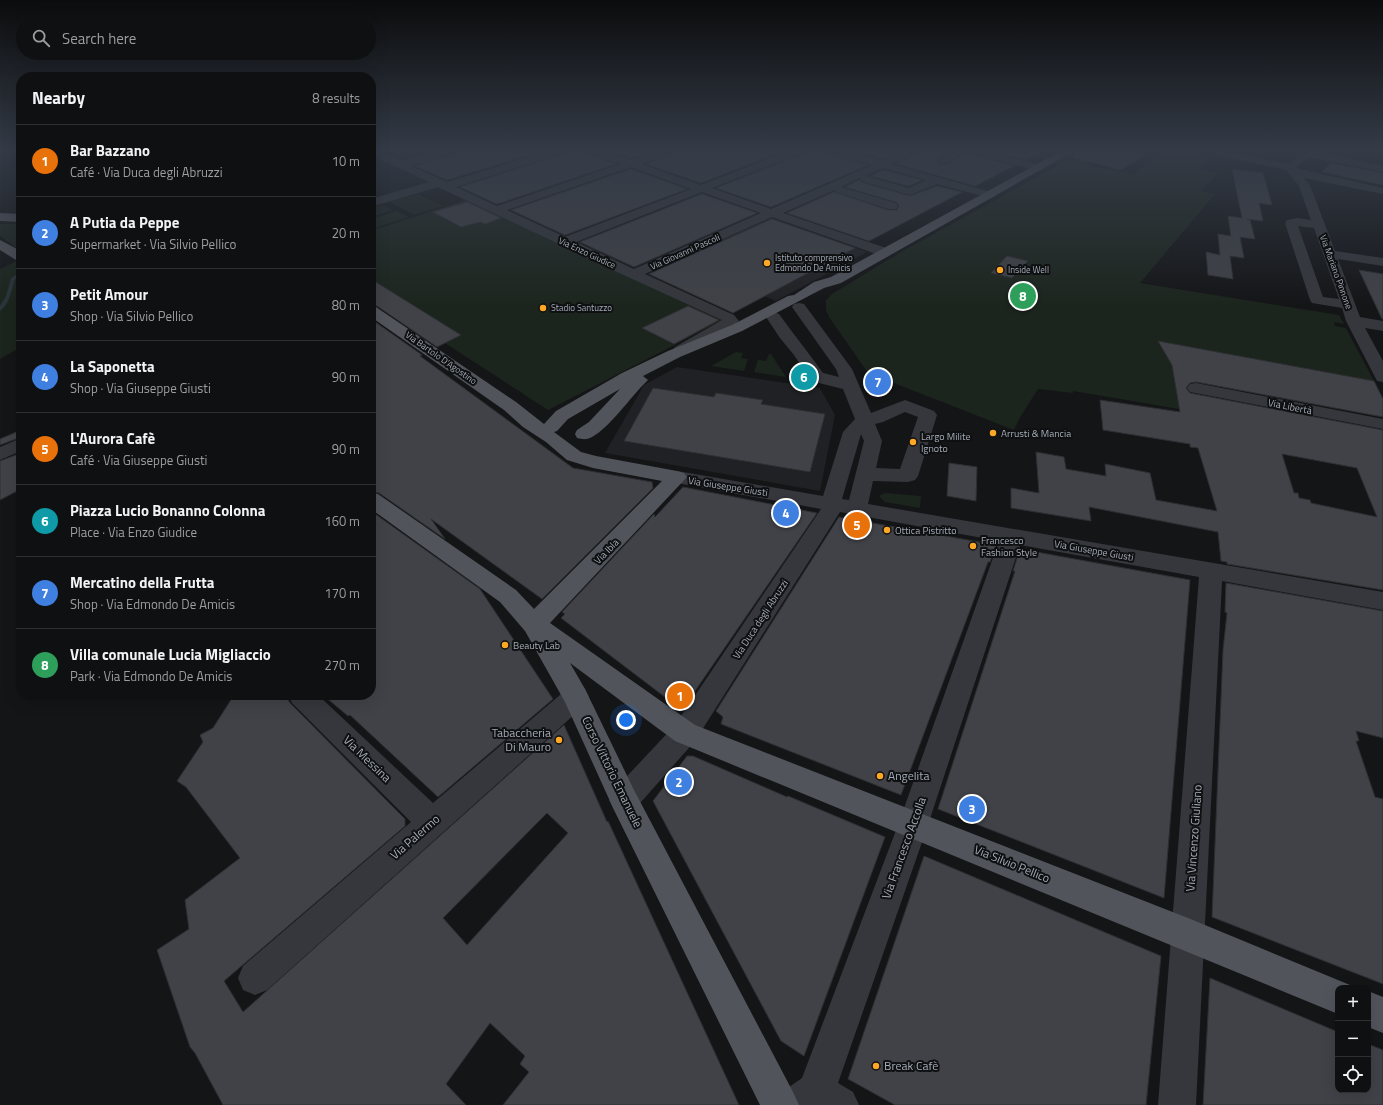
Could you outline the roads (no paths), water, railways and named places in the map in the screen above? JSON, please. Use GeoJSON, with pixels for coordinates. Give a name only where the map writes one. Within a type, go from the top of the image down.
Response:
{"type":"FeatureCollection","features":[{"type":"Feature","properties":{"kind":"main road"},"geometry":{"type":"LineString","coordinates":[[836,280],[819,285],[797,302],[774,317],[671,363],[635,383],[585,433],[574,441],[567,442],[555,429],[562,414],[674,354],[797,302],[810,297],[816,303],[822,292],[836,280],[884,252],[976,203]]}},
{"type":"Feature","properties":{"kind":"main road"},"geometry":{"type":"LineString","coordinates":[[0,217],[16,218]]}},
{"type":"Feature","properties":{"kind":"main road"},"geometry":{"type":"LineString","coordinates":[[0,244],[16,254]]}},
{"type":"Feature","properties":{"kind":"main road","name":"Via Bartolo D'Agostino"},"geometry":{"type":"LineString","coordinates":[[376,313],[510,406],[529,424],[555,429]]}},
{"type":"Feature","properties":{"kind":"main road","name":"Via Giuseppe Giusti"},"geometry":{"type":"LineString","coordinates":[[555,429],[574,456],[593,462],[677,477]]}},
{"type":"Feature","properties":{"kind":"main road"},"geometry":{"type":"LineString","coordinates":[[585,433],[593,462]]}},
{"type":"Feature","properties":{"kind":"main road","name":"Via Ibla"},"geometry":{"type":"LineString","coordinates":[[534,624],[677,477]]}},
{"type":"Feature","properties":{"kind":"main road","name":"Corso Vittorio Emanuele"},"geometry":{"type":"LineString","coordinates":[[376,503],[508,596],[534,624],[576,697],[624,800],[780,1105]]}},
{"type":"Feature","properties":{"kind":"main road","name":"Via Silvio Pellico"},"geometry":{"type":"LineString","coordinates":[[534,624],[685,733],[1335,995]]}},
{"type":"Feature","properties":{"kind":"main road"},"geometry":{"type":"LineString","coordinates":[[1371,1010],[1383,1015]]}},
{"type":"Feature","properties":{"kind":"street","name":"Via Enzo Giudice"},"geometry":{"type":"LineString","coordinates":[[480,203],[729,318],[731,321],[674,354]]}},
{"type":"Feature","properties":{"kind":"street"},"geometry":{"type":"LineString","coordinates":[[496,210],[518,203]]}},
{"type":"Feature","properties":{"kind":"street"},"geometry":{"type":"LineString","coordinates":[[564,242],[666,203]]}},
{"type":"Feature","properties":{"kind":"street"},"geometry":{"type":"LineString","coordinates":[[741,203],[884,252]]}},
{"type":"Feature","properties":{"kind":"street","name":"Via Giovanni Pascoli"},"geometry":{"type":"LineString","coordinates":[[634,274],[796,203]]}},
{"type":"Feature","properties":{"kind":"street"},"geometry":{"type":"LineString","coordinates":[[879,203],[892,206]]}},
{"type":"Feature","properties":{"kind":"street","name":"Via Mariano Pinnone"},"geometry":{"type":"LineString","coordinates":[[1310,203],[1354,321],[1383,377]]}},
{"type":"Feature","properties":{"kind":"street"},"geometry":{"type":"LineString","coordinates":[[1318,225],[1298,222],[1291,224],[1317,300],[1348,305]]}},
{"type":"Feature","properties":{"kind":"street"},"geometry":{"type":"LineString","coordinates":[[1330,254],[1383,262]]}},
{"type":"Feature","properties":{"kind":"street"},"geometry":{"type":"LineString","coordinates":[[797,302],[844,369],[873,441],[865,474],[841,505]]}},
{"type":"Feature","properties":{"kind":"street"},"geometry":{"type":"LineString","coordinates":[[816,303],[830,348]]}},
{"type":"Feature","properties":{"kind":"street"},"geometry":{"type":"LineString","coordinates":[[774,317],[786,335],[801,352],[817,377],[852,386]]}},
{"type":"Feature","properties":{"kind":"street"},"geometry":{"type":"LineString","coordinates":[[1354,321],[1383,326]]}},
{"type":"Feature","properties":{"kind":"street","name":"Via Libertà"},"geometry":{"type":"LineString","coordinates":[[1196,388],[1383,424]]}},
{"type":"Feature","properties":{"kind":"street"},"geometry":{"type":"LineString","coordinates":[[841,505],[852,432],[865,419],[877,418],[905,405],[928,414],[908,476],[865,474]]}},
{"type":"Feature","properties":{"kind":"street"},"geometry":{"type":"LineString","coordinates":[[0,454],[16,446]]}},
{"type":"Feature","properties":{"kind":"street","name":"Via Giuseppe Giusti"},"geometry":{"type":"LineString","coordinates":[[677,477],[1383,601]]}},
{"type":"Feature","properties":{"kind":"street","name":"Via Duca degli Abruzzi"},"geometry":{"type":"LineString","coordinates":[[624,800],[685,733],[841,505]]}},
{"type":"Feature","properties":{"kind":"street","name":"Via Francesco Accolla"},"geometry":{"type":"LineString","coordinates":[[817,1100],[1012,536]]}},
{"type":"Feature","properties":{"kind":"street","name":"Via Vincenzo Giuliano"},"geometry":{"type":"LineString","coordinates":[[1177,1105],[1211,571]]}},
{"type":"Feature","properties":{"kind":"street","name":"Via Palermo"},"geometry":{"type":"LineString","coordinates":[[255,978],[576,697]]}},
{"type":"Feature","properties":{"kind":"street","name":"Via Messina"},"geometry":{"type":"LineString","coordinates":[[306,700],[432,822]]}},
{"type":"Feature","properties":{"kind":"waterway"},"geometry":{"type":"LineString","coordinates":[[0,310],[8,296],[13,278],[16,276]]}},
{"type":"Feature","properties":{"kind":"place","name":"Istituto comprensivo Edmondo De Amicis"},"geometry":{"type":"Point","coordinates":[767,263]}},
{"type":"Feature","properties":{"kind":"place","name":"Inside Well"},"geometry":{"type":"Point","coordinates":[1000,270]}},
{"type":"Feature","properties":{"kind":"place","name":"Villa comunale Lucia Migliaccio"},"geometry":{"type":"Point","coordinates":[1023,296]}},
{"type":"Feature","properties":{"kind":"place","name":"Stadio Santuzzo"},"geometry":{"type":"Point","coordinates":[543,308]}},
{"type":"Feature","properties":{"kind":"place","name":"Piazza Lucio Bonanno Colonna"},"geometry":{"type":"Point","coordinates":[804,377]}},
{"type":"Feature","properties":{"kind":"place","name":"Mercatino della Frutta"},"geometry":{"type":"Point","coordinates":[878,382]}},
{"type":"Feature","properties":{"kind":"place","name":"Arrusti & Mancia"},"geometry":{"type":"Point","coordinates":[993,433]}},
{"type":"Feature","properties":{"kind":"place","name":"Largo Milite Ignoto"},"geometry":{"type":"Point","coordinates":[913,442]}},
{"type":"Feature","properties":{"kind":"place","name":"La Saponetta"},"geometry":{"type":"Point","coordinates":[786,513]}},
{"type":"Feature","properties":{"kind":"place","name":"L'Aurora Cafè"},"geometry":{"type":"Point","coordinates":[857,525]}},
{"type":"Feature","properties":{"kind":"place","name":"Ottica Pistritto"},"geometry":{"type":"Point","coordinates":[887,530]}},
{"type":"Feature","properties":{"kind":"place","name":"Francesco Fashion Style"},"geometry":{"type":"Point","coordinates":[973,546]}},
{"type":"Feature","properties":{"kind":"place","name":"Beauty Lab"},"geometry":{"type":"Point","coordinates":[505,645]}},
{"type":"Feature","properties":{"kind":"place","name":"Bar Bazzano"},"geometry":{"type":"Point","coordinates":[680,696]}},
{"type":"Feature","properties":{"kind":"place","name":"Tabaccheria Di Mauro"},"geometry":{"type":"Point","coordinates":[559,740]}},
{"type":"Feature","properties":{"kind":"place","name":"Angelita"},"geometry":{"type":"Point","coordinates":[880,776]}},
{"type":"Feature","properties":{"kind":"place","name":"A Putia da Peppe"},"geometry":{"type":"Point","coordinates":[679,782]}},
{"type":"Feature","properties":{"kind":"place","name":"Petit Amour"},"geometry":{"type":"Point","coordinates":[972,809]}},
{"type":"Feature","properties":{"kind":"place","name":"Break Cafè"},"geometry":{"type":"Point","coordinates":[876,1066]}}]}
